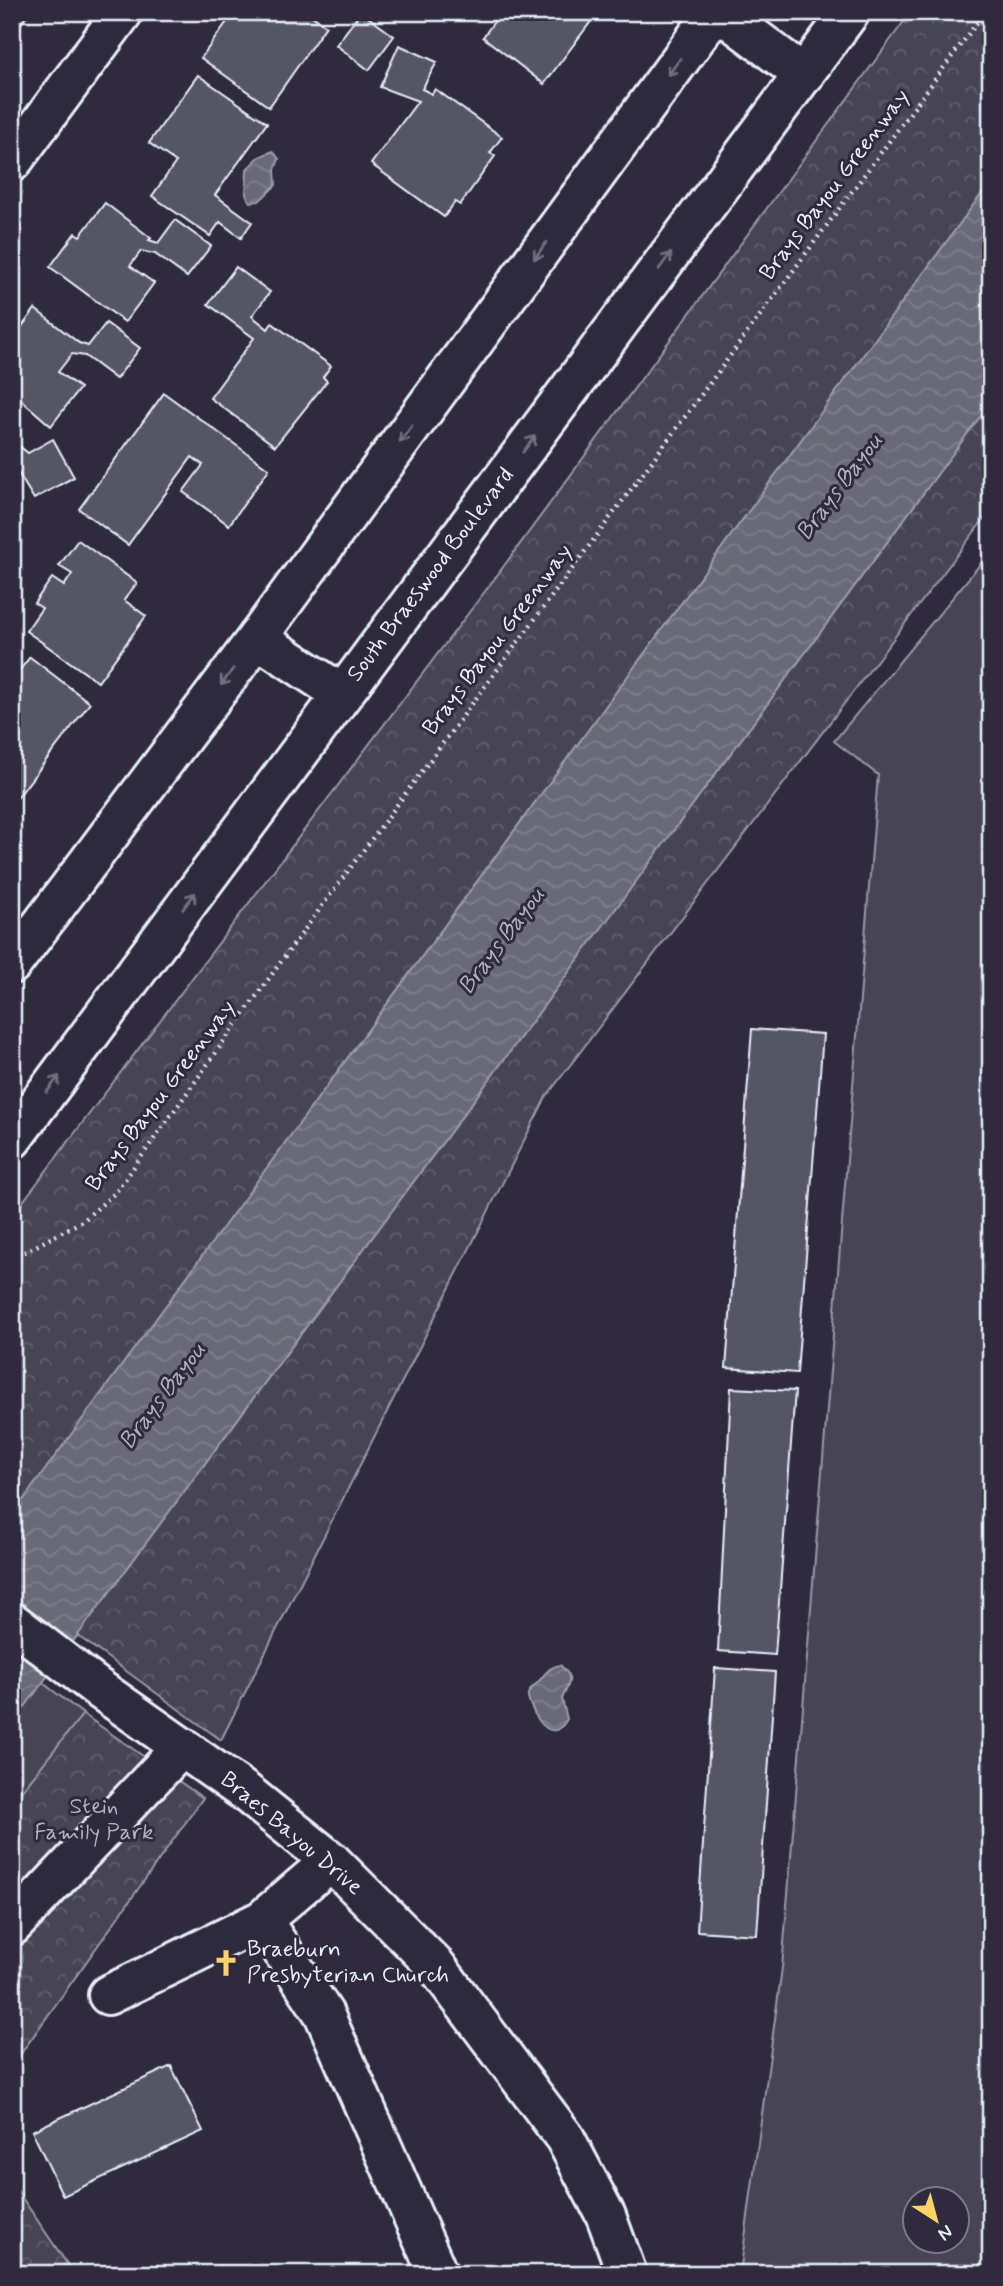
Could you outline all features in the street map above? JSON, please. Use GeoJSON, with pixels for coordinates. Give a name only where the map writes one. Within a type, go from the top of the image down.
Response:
{"type":"FeatureCollection","features":[{"type":"Feature","properties":{"kind":"main road"},"geometry":{"type":"LineString","coordinates":[[12,162],[123,12]]}},
{"type":"Feature","properties":{"kind":"main road"},"geometry":{"type":"LineString","coordinates":[[12,964],[257,638],[717,12],[804,75]]}},
{"type":"Feature","properties":{"kind":"main road","name":"South Braeswood Boulevard"},"geometry":{"type":"LineString","coordinates":[[12,1139],[850,12]]}},
{"type":"Feature","properties":{"kind":"main road"},"geometry":{"type":"LineString","coordinates":[[257,638],[342,694]]}},
{"type":"Feature","properties":{"kind":"main road","name":"Braes Bayou Drive"},"geometry":{"type":"LineString","coordinates":[[12,1622],[331,1861],[436,1966],[565,2138],[607,2216],[627,2274]]}},
{"type":"Feature","properties":{"kind":"main road"},"geometry":{"type":"LineString","coordinates":[[12,1926],[182,1747]]}},
{"type":"Feature","properties":{"kind":"main road"},"geometry":{"type":"LineString","coordinates":[[108,1995],[261,1920],[331,1861]]}},
{"type":"Feature","properties":{"kind":"main road"},"geometry":{"type":"LineString","coordinates":[[261,1920],[324,2014],[438,2274]]}},
{"type":"Feature","properties":{"kind":"path","name":"Brays Bayou Greenway"},"geometry":{"type":"LineString","coordinates":[[12,1259],[84,1220],[116,1192],[296,941],[985,12]]}},
{"type":"Feature","properties":{"kind":"green space"},"geometry":{"type":"Polygon","coordinates":[[[911,12],[991,12],[991,510],[546,1097],[221,1740],[12,1588],[12,1216],[495,578],[911,12]]]}},
{"type":"Feature","properties":{"kind":"green space"},"geometry":{"type":"Polygon","coordinates":[[[991,551],[991,2274],[740,2274],[782,1968],[878,775],[834,741],[991,551]]]}},
{"type":"Feature","properties":{"kind":"green space"},"geometry":{"type":"Polygon","coordinates":[[[12,1659],[83,1714],[12,1803],[12,1659]]]}},
{"type":"Feature","properties":{"kind":"green space","name":"Stein Family Park"},"geometry":{"type":"Polygon","coordinates":[[[83,1714],[203,1798],[12,2066],[12,1803],[83,1714]]]}},
{"type":"Feature","properties":{"kind":"green space"},"geometry":{"type":"Polygon","coordinates":[[[12,2183],[74,2274],[12,2274],[12,2183]]]}},
{"type":"Feature","properties":{"kind":"water"},"geometry":{"type":"Polygon","coordinates":[[[273,151],[279,159],[275,170],[276,185],[259,201],[250,202],[246,194],[247,169],[259,157],[273,151]]]}},
{"type":"Feature","properties":{"kind":"water","name":"Brays Bayou"},"geometry":{"type":"Polygon","coordinates":[[[991,181],[991,402],[12,1724],[12,1515],[991,181]]]}},
{"type":"Feature","properties":{"kind":"water"},"geometry":{"type":"Polygon","coordinates":[[[560,1665],[569,1677],[562,1699],[567,1719],[560,1728],[553,1730],[546,1728],[534,1714],[528,1694],[548,1671],[560,1665]]]}},
{"type":"Feature","properties":{"kind":"building"},"geometry":{"type":"Polygon","coordinates":[[[12,12],[29,12],[18,28],[12,24],[12,12]]]}},
{"type":"Feature","properties":{"kind":"building"},"geometry":{"type":"Polygon","coordinates":[[[234,12],[307,12],[326,26],[269,107],[201,58],[234,12]]]}},
{"type":"Feature","properties":{"kind":"building"},"geometry":{"type":"Polygon","coordinates":[[[361,12],[394,36],[369,70],[336,45],[361,12]]]}},
{"type":"Feature","properties":{"kind":"building"},"geometry":{"type":"Polygon","coordinates":[[[501,12],[598,12],[544,84],[483,37],[501,12]]]}},
{"type":"Feature","properties":{"kind":"building"},"geometry":{"type":"Polygon","coordinates":[[[399,45],[437,62],[422,89],[432,94],[435,89],[502,137],[490,153],[495,156],[460,205],[455,202],[444,217],[371,164],[418,101],[380,87],[399,45]]]}},
{"type":"Feature","properties":{"kind":"building"},"geometry":{"type":"Polygon","coordinates":[[[198,75],[267,123],[215,195],[252,222],[241,238],[220,222],[210,236],[152,196],[176,162],[149,143],[198,75]]]}},
{"type":"Feature","properties":{"kind":"building"},"geometry":{"type":"Polygon","coordinates":[[[105,203],[151,238],[149,240],[158,243],[175,220],[211,246],[187,277],[155,254],[141,251],[130,266],[154,283],[125,322],[50,267],[75,233],[80,236],[105,203]]]}},
{"type":"Feature","properties":{"kind":"building"},"geometry":{"type":"Polygon","coordinates":[[[236,267],[270,292],[252,316],[268,329],[272,323],[331,366],[323,377],[327,381],[275,446],[210,398],[254,338],[208,304],[236,267]]]}},
{"type":"Feature","properties":{"kind":"building"},"geometry":{"type":"Polygon","coordinates":[[[35,309],[79,343],[88,346],[106,323],[140,348],[116,379],[85,356],[72,354],[58,372],[80,388],[51,426],[12,392],[12,334],[15,336],[35,309]]]}},
{"type":"Feature","properties":{"kind":"building"},"geometry":{"type":"Polygon","coordinates":[[[164,393],[269,469],[229,525],[183,492],[203,465],[192,457],[128,545],[79,509],[164,393]]]}},
{"type":"Feature","properties":{"kind":"building"},"geometry":{"type":"Polygon","coordinates":[[[53,439],[74,477],[34,499],[12,463],[12,440],[28,453],[53,439]]]}},
{"type":"Feature","properties":{"kind":"building"},"geometry":{"type":"Polygon","coordinates":[[[78,540],[137,583],[124,600],[146,616],[98,682],[26,631],[42,608],[34,603],[52,578],[64,586],[72,574],[59,566],[78,540]]]}},
{"type":"Feature","properties":{"kind":"building"},"geometry":{"type":"Polygon","coordinates":[[[30,657],[90,703],[14,802],[12,680],[30,657]]]}},
{"type":"Feature","properties":{"kind":"building"},"geometry":{"type":"Polygon","coordinates":[[[752,1029],[823,1034],[797,1373],[726,1368],[752,1029]]]}},
{"type":"Feature","properties":{"kind":"building"},"geometry":{"type":"Polygon","coordinates":[[[731,1388],[795,1391],[775,1655],[718,1651],[731,1388]]]}},
{"type":"Feature","properties":{"kind":"building"},"geometry":{"type":"Polygon","coordinates":[[[715,1668],[775,1672],[757,1935],[697,1931],[715,1668]]]}},
{"type":"Feature","properties":{"kind":"building"},"geometry":{"type":"Polygon","coordinates":[[[171,2066],[203,2131],[63,2196],[32,2131],[171,2066]]]}},
{"type":"Feature","properties":{"kind":"place","name":"Braeburn Presbyterian Church"},"geometry":{"type":"Point","coordinates":[226,1963]}}]}
